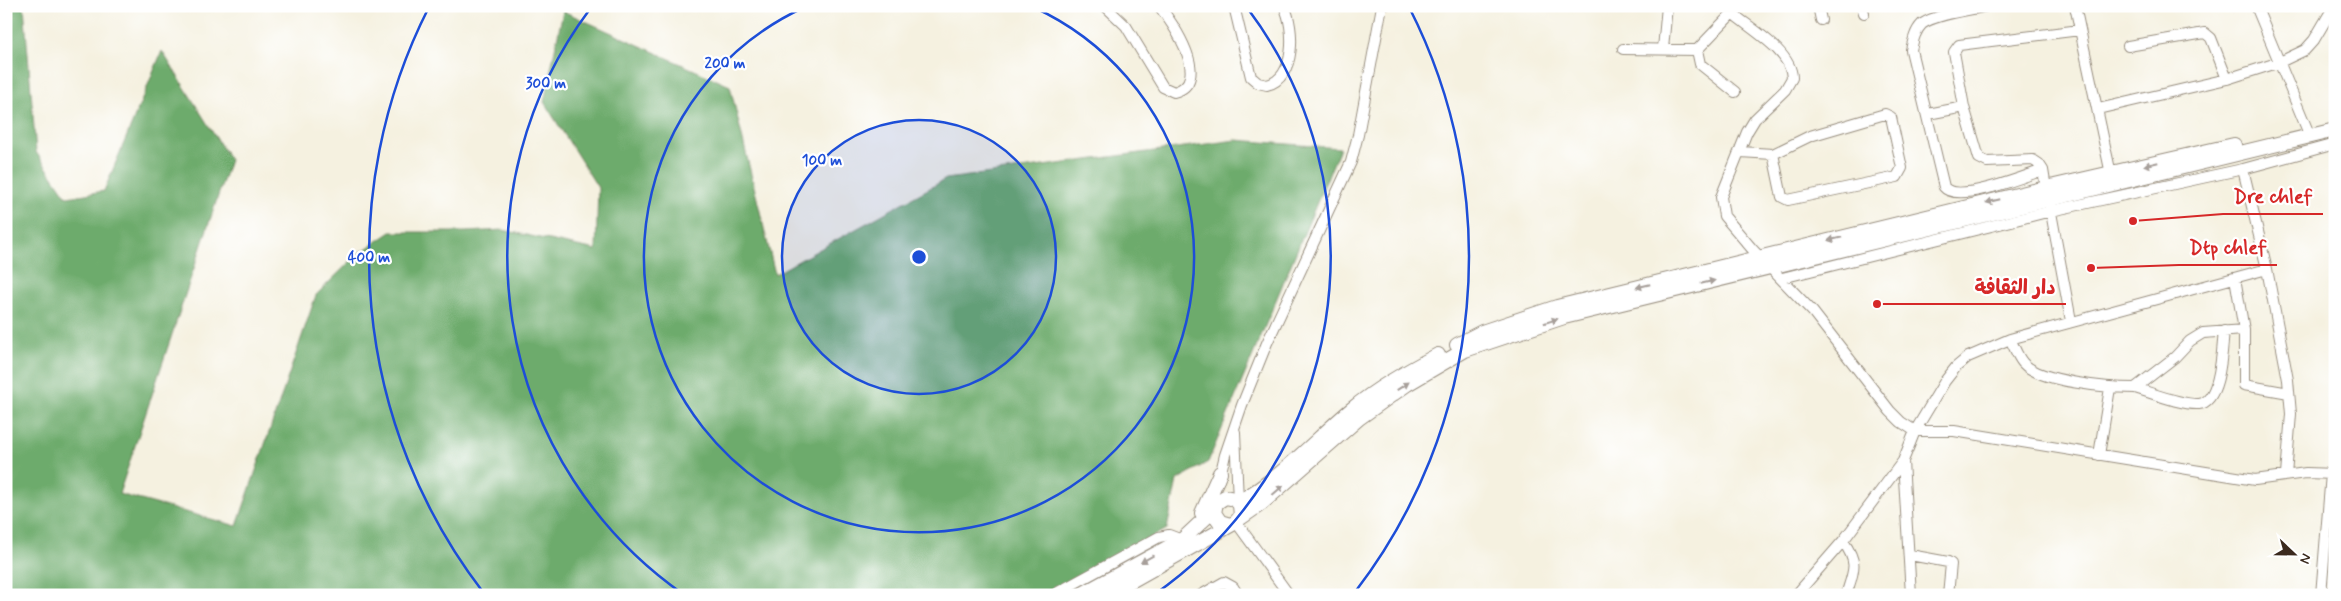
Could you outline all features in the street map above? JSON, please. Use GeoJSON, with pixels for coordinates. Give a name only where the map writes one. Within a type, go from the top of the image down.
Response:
{"type":"FeatureCollection","features":[{"type":"Feature","properties":{"kind":"main road"},"geometry":{"type":"LineString","coordinates":[[1238,501],[1268,484],[1352,409],[1378,389],[1403,374],[1486,336],[1557,307],[2049,200],[2111,179],[2335,122]]}},
{"type":"Feature","properties":{"kind":"main road"},"geometry":{"type":"LineString","coordinates":[[2111,179],[2335,130]]}},
{"type":"Feature","properties":{"kind":"main road"},"geometry":{"type":"LineString","coordinates":[[1107,594],[1235,522],[1262,503],[1384,399],[1486,336]]}},
{"type":"Feature","properties":{"kind":"main road"},"geometry":{"type":"LineString","coordinates":[[1193,531],[1220,473]]}},
{"type":"Feature","properties":{"kind":"main road"},"geometry":{"type":"LineString","coordinates":[[1081,595],[1182,540],[1193,531],[1215,506],[1228,497],[1238,501],[1242,508],[1235,522]]}},
{"type":"Feature","properties":{"kind":"main road"},"geometry":{"type":"LineString","coordinates":[[1215,506],[1220,522],[1235,522]]}},
{"type":"Feature","properties":{"kind":"street"},"geometry":{"type":"LineString","coordinates":[[1105,6],[1126,26],[1163,87],[1174,92],[1190,80],[1190,65],[1173,22],[1159,6]]}},
{"type":"Feature","properties":{"kind":"street"},"geometry":{"type":"LineString","coordinates":[[1234,6],[1251,77],[1258,83],[1267,85],[1280,78],[1290,54],[1291,33],[1284,6]]}},
{"type":"Feature","properties":{"kind":"street"},"geometry":{"type":"LineString","coordinates":[[1215,506],[1220,473],[1242,405],[1271,334],[1349,168],[1358,135],[1382,6]]}},
{"type":"Feature","properties":{"kind":"street"},"geometry":{"type":"LineString","coordinates":[[1664,49],[1667,6]]}},
{"type":"Feature","properties":{"kind":"street"},"geometry":{"type":"LineString","coordinates":[[1818,6],[1822,20]]}},
{"type":"Feature","properties":{"kind":"street"},"geometry":{"type":"LineString","coordinates":[[1988,6],[1932,19],[1922,25],[1915,35],[1912,50],[1944,187],[1947,191],[1958,194],[2043,170]]}},
{"type":"Feature","properties":{"kind":"street"},"geometry":{"type":"LineString","coordinates":[[2075,6],[2098,109],[2111,179]]}},
{"type":"Feature","properties":{"kind":"street"},"geometry":{"type":"LineString","coordinates":[[2256,6],[2307,129]]}},
{"type":"Feature","properties":{"kind":"street"},"geometry":{"type":"LineString","coordinates":[[2098,109],[2227,79],[2280,62],[2306,50],[2334,6]]}},
{"type":"Feature","properties":{"kind":"street"},"geometry":{"type":"LineString","coordinates":[[1623,49],[1697,50],[1736,10],[1782,54],[1789,64],[1792,73],[1790,84],[1755,119],[1723,188],[1721,205],[1724,216],[1782,278],[1844,349],[1890,411],[1915,431],[1954,431],[2255,480],[2306,473],[2333,474],[2321,595]]}},
{"type":"Feature","properties":{"kind":"street"},"geometry":{"type":"LineString","coordinates":[[2071,321],[2043,170],[2033,160],[1987,162],[1980,158],[1964,106],[1954,52],[1958,45],[2080,30]]}},
{"type":"Feature","properties":{"kind":"street"},"geometry":{"type":"LineString","coordinates":[[2128,46],[2205,33],[2211,38],[2227,79]]}},
{"type":"Feature","properties":{"kind":"street"},"geometry":{"type":"LineString","coordinates":[[1697,50],[1700,64],[1735,92]]}},
{"type":"Feature","properties":{"kind":"street"},"geometry":{"type":"LineString","coordinates":[[1928,114],[1964,106]]}},
{"type":"Feature","properties":{"kind":"street"},"geometry":{"type":"LineString","coordinates":[[1740,152],[1773,154],[1810,136],[1885,114],[1892,118],[1902,168],[1897,177],[1788,200],[1782,197],[1773,154]]}},
{"type":"Feature","properties":{"kind":"street"},"geometry":{"type":"LineString","coordinates":[[1782,278],[2049,200],[2243,169],[2335,144]]}},
{"type":"Feature","properties":{"kind":"street"},"geometry":{"type":"LineString","coordinates":[[2243,169],[2267,269],[2290,393],[2286,475]]}},
{"type":"Feature","properties":{"kind":"street"},"geometry":{"type":"LineString","coordinates":[[1796,595],[1843,541],[1902,461],[1915,431],[1956,367],[1968,357],[2010,339],[2071,321],[2267,269]]}},
{"type":"Feature","properties":{"kind":"street"},"geometry":{"type":"LineString","coordinates":[[2235,278],[2244,330],[2244,385],[2290,393]]}},
{"type":"Feature","properties":{"kind":"street"},"geometry":{"type":"LineString","coordinates":[[2135,388],[2175,358],[2190,341],[2203,333],[2244,330]]}},
{"type":"Feature","properties":{"kind":"street"},"geometry":{"type":"LineString","coordinates":[[2010,339],[2022,362],[2031,369],[2061,378],[2110,388],[2135,388],[2189,403],[2200,404],[2208,400],[2218,379],[2224,331]]}},
{"type":"Feature","properties":{"kind":"street"},"geometry":{"type":"LineString","coordinates":[[2099,454],[2110,388]]}},
{"type":"Feature","properties":{"kind":"street"},"geometry":{"type":"LineString","coordinates":[[1235,429],[1238,501]]}},
{"type":"Feature","properties":{"kind":"street"},"geometry":{"type":"LineString","coordinates":[[1902,461],[1912,595]]}},
{"type":"Feature","properties":{"kind":"street"},"geometry":{"type":"LineString","coordinates":[[1235,522],[1289,595]]}},
{"type":"Feature","properties":{"kind":"street"},"geometry":{"type":"LineString","coordinates":[[1053,595],[1159,537],[1169,536],[1182,540]]}},
{"type":"Feature","properties":{"kind":"street"},"geometry":{"type":"LineString","coordinates":[[1843,541],[1852,555],[1855,566],[1846,595]]}},
{"type":"Feature","properties":{"kind":"street"},"geometry":{"type":"LineString","coordinates":[[1910,555],[1951,564],[1948,595]]}},
{"type":"Feature","properties":{"kind":"street"},"geometry":{"type":"LineString","coordinates":[[1201,595],[1224,582],[1233,587],[1238,595]]}},
{"type":"Feature","properties":{"kind":"green space"},"geometry":{"type":"Polygon","coordinates":[[[6,6],[24,6],[36,152],[67,197],[104,191],[162,51],[230,160],[119,494],[237,526],[316,295],[358,254],[391,232],[503,230],[596,250],[598,188],[544,102],[563,11],[730,86],[775,274],[946,179],[1236,140],[1340,148],[1208,462],[1177,480],[1167,529],[1045,595],[6,595],[6,6]]]}},
{"type":"Feature","properties":{"kind":"place","name":"Dre chlef"},"geometry":{"type":"Point","coordinates":[2133,221]}},
{"type":"Feature","properties":{"kind":"place","name":"Dtp chlef"},"geometry":{"type":"Point","coordinates":[2091,268]}},
{"type":"Feature","properties":{"kind":"place","name":"دار الثقافة"},"geometry":{"type":"Point","coordinates":[1877,304]}}]}
